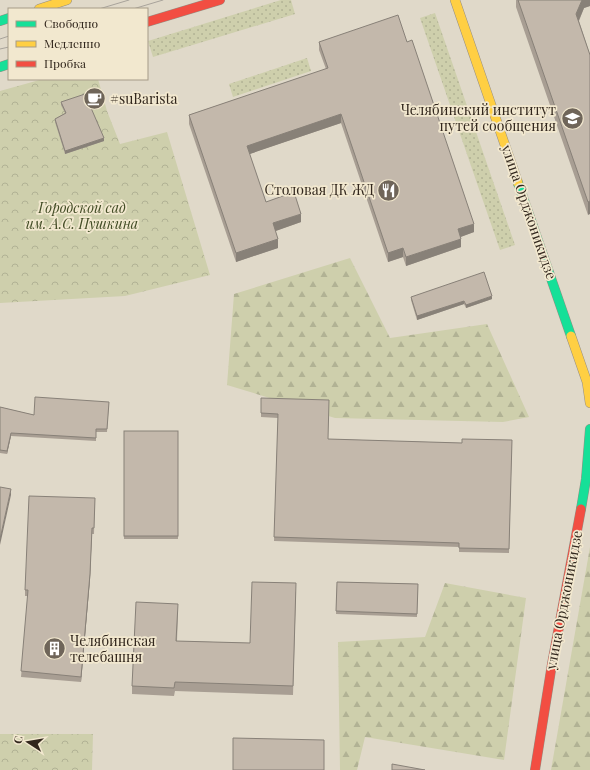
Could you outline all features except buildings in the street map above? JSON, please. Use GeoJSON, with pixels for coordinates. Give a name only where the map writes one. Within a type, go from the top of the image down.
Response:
{"type":"FeatureCollection","features":[{"type":"Feature","properties":{"kind":"street"},"geometry":{"type":"LineString","coordinates":[[42,8],[67,0]]}},
{"type":"Feature","properties":{"kind":"street"},"geometry":{"type":"LineString","coordinates":[[148,22],[220,0]]}},
{"type":"Feature","properties":{"kind":"street","name":"улица Орджоникидзе"},"geometry":{"type":"LineString","coordinates":[[455,0],[587,382],[590,403]]}},
{"type":"Feature","properties":{"kind":"street","name":"улица Орджоникидзе"},"geometry":{"type":"LineString","coordinates":[[535,770],[551,665],[579,518],[588,461],[590,429]]}},
{"type":"Feature","properties":{"kind":"green space"},"geometry":{"type":"Polygon","coordinates":[[[281,0],[291,0],[295,14],[153,57],[148,41],[281,0]]]}},
{"type":"Feature","properties":{"kind":"green space"},"geometry":{"type":"Polygon","coordinates":[[[435,13],[515,245],[500,250],[420,18],[435,13]]]}},
{"type":"Feature","properties":{"kind":"green space"},"geometry":{"type":"Polygon","coordinates":[[[307,58],[311,71],[233,97],[229,84],[307,58]]]}},
{"type":"Feature","properties":{"kind":"green space","name":"Городской сад им. А.С. Пушкина"},"geometry":{"type":"Polygon","coordinates":[[[39,80],[98,80],[107,111],[120,144],[167,132],[210,275],[125,296],[0,303],[0,91],[39,80]]]}},
{"type":"Feature","properties":{"kind":"green space"},"geometry":{"type":"Polygon","coordinates":[[[350,258],[390,338],[487,324],[529,417],[503,422],[335,418],[227,385],[234,294],[350,258]]]}},
{"type":"Feature","properties":{"kind":"green space"},"geometry":{"type":"Polygon","coordinates":[[[590,547],[590,770],[551,770],[590,547]]]}},
{"type":"Feature","properties":{"kind":"green space"},"geometry":{"type":"Polygon","coordinates":[[[445,583],[526,598],[504,760],[365,737],[357,770],[340,770],[338,642],[425,637],[445,583]]]}},
{"type":"Feature","properties":{"kind":"green space"},"geometry":{"type":"Polygon","coordinates":[[[0,734],[93,734],[92,770],[0,770],[0,734]]]}},
{"type":"Feature","properties":{"kind":"tram line"},"geometry":{"type":"LineString","coordinates":[[102,8],[129,0]]}},
{"type":"Feature","properties":{"kind":"tram line"},"geometry":{"type":"LineString","coordinates":[[136,8],[163,0]]}},
{"type":"Feature","properties":{"kind":"tram line"},"geometry":{"type":"LineString","coordinates":[[0,39],[8,36]]}},
{"type":"Feature","properties":{"kind":"tram line"},"geometry":{"type":"LineString","coordinates":[[0,49],[8,47]]}},
{"type":"Feature","properties":{"kind":"traffic: fast"},"geometry":{"type":"LineString","coordinates":[[0,21],[8,18]]}},
{"type":"Feature","properties":{"kind":"traffic: fast"},"geometry":{"type":"LineString","coordinates":[[0,67],[8,64]]}},
{"type":"Feature","properties":{"kind":"traffic: fast"},"geometry":{"type":"LineString","coordinates":[[518,183],[571,336]]}},
{"type":"Feature","properties":{"kind":"traffic: fast"},"geometry":{"type":"LineString","coordinates":[[581,509],[586,479],[590,429]]}},
{"type":"Feature","properties":{"kind":"traffic: slow"},"geometry":{"type":"LineString","coordinates":[[42,8],[67,0]]}},
{"type":"Feature","properties":{"kind":"traffic: slow"},"geometry":{"type":"LineString","coordinates":[[455,0],[518,183]]}},
{"type":"Feature","properties":{"kind":"traffic: slow"},"geometry":{"type":"LineString","coordinates":[[571,336],[587,382],[590,403]]}},
{"type":"Feature","properties":{"kind":"traffic: jam"},"geometry":{"type":"LineString","coordinates":[[148,22],[220,0]]}},
{"type":"Feature","properties":{"kind":"traffic: jam"},"geometry":{"type":"LineString","coordinates":[[535,770],[552,664],[581,509]]}},
{"type":"Feature","properties":{"kind":"place","name":"#suBarista"},"geometry":{"type":"Point","coordinates":[95,99]}},
{"type":"Feature","properties":{"kind":"place","name":"Челябинский институт путей сообщения"},"geometry":{"type":"Point","coordinates":[572,118]}},
{"type":"Feature","properties":{"kind":"place","name":"Столовая ДК ЖД"},"geometry":{"type":"Point","coordinates":[389,190]}},
{"type":"Feature","properties":{"kind":"place","name":"Челябинская телебашня"},"geometry":{"type":"Point","coordinates":[54,649]}}]}
